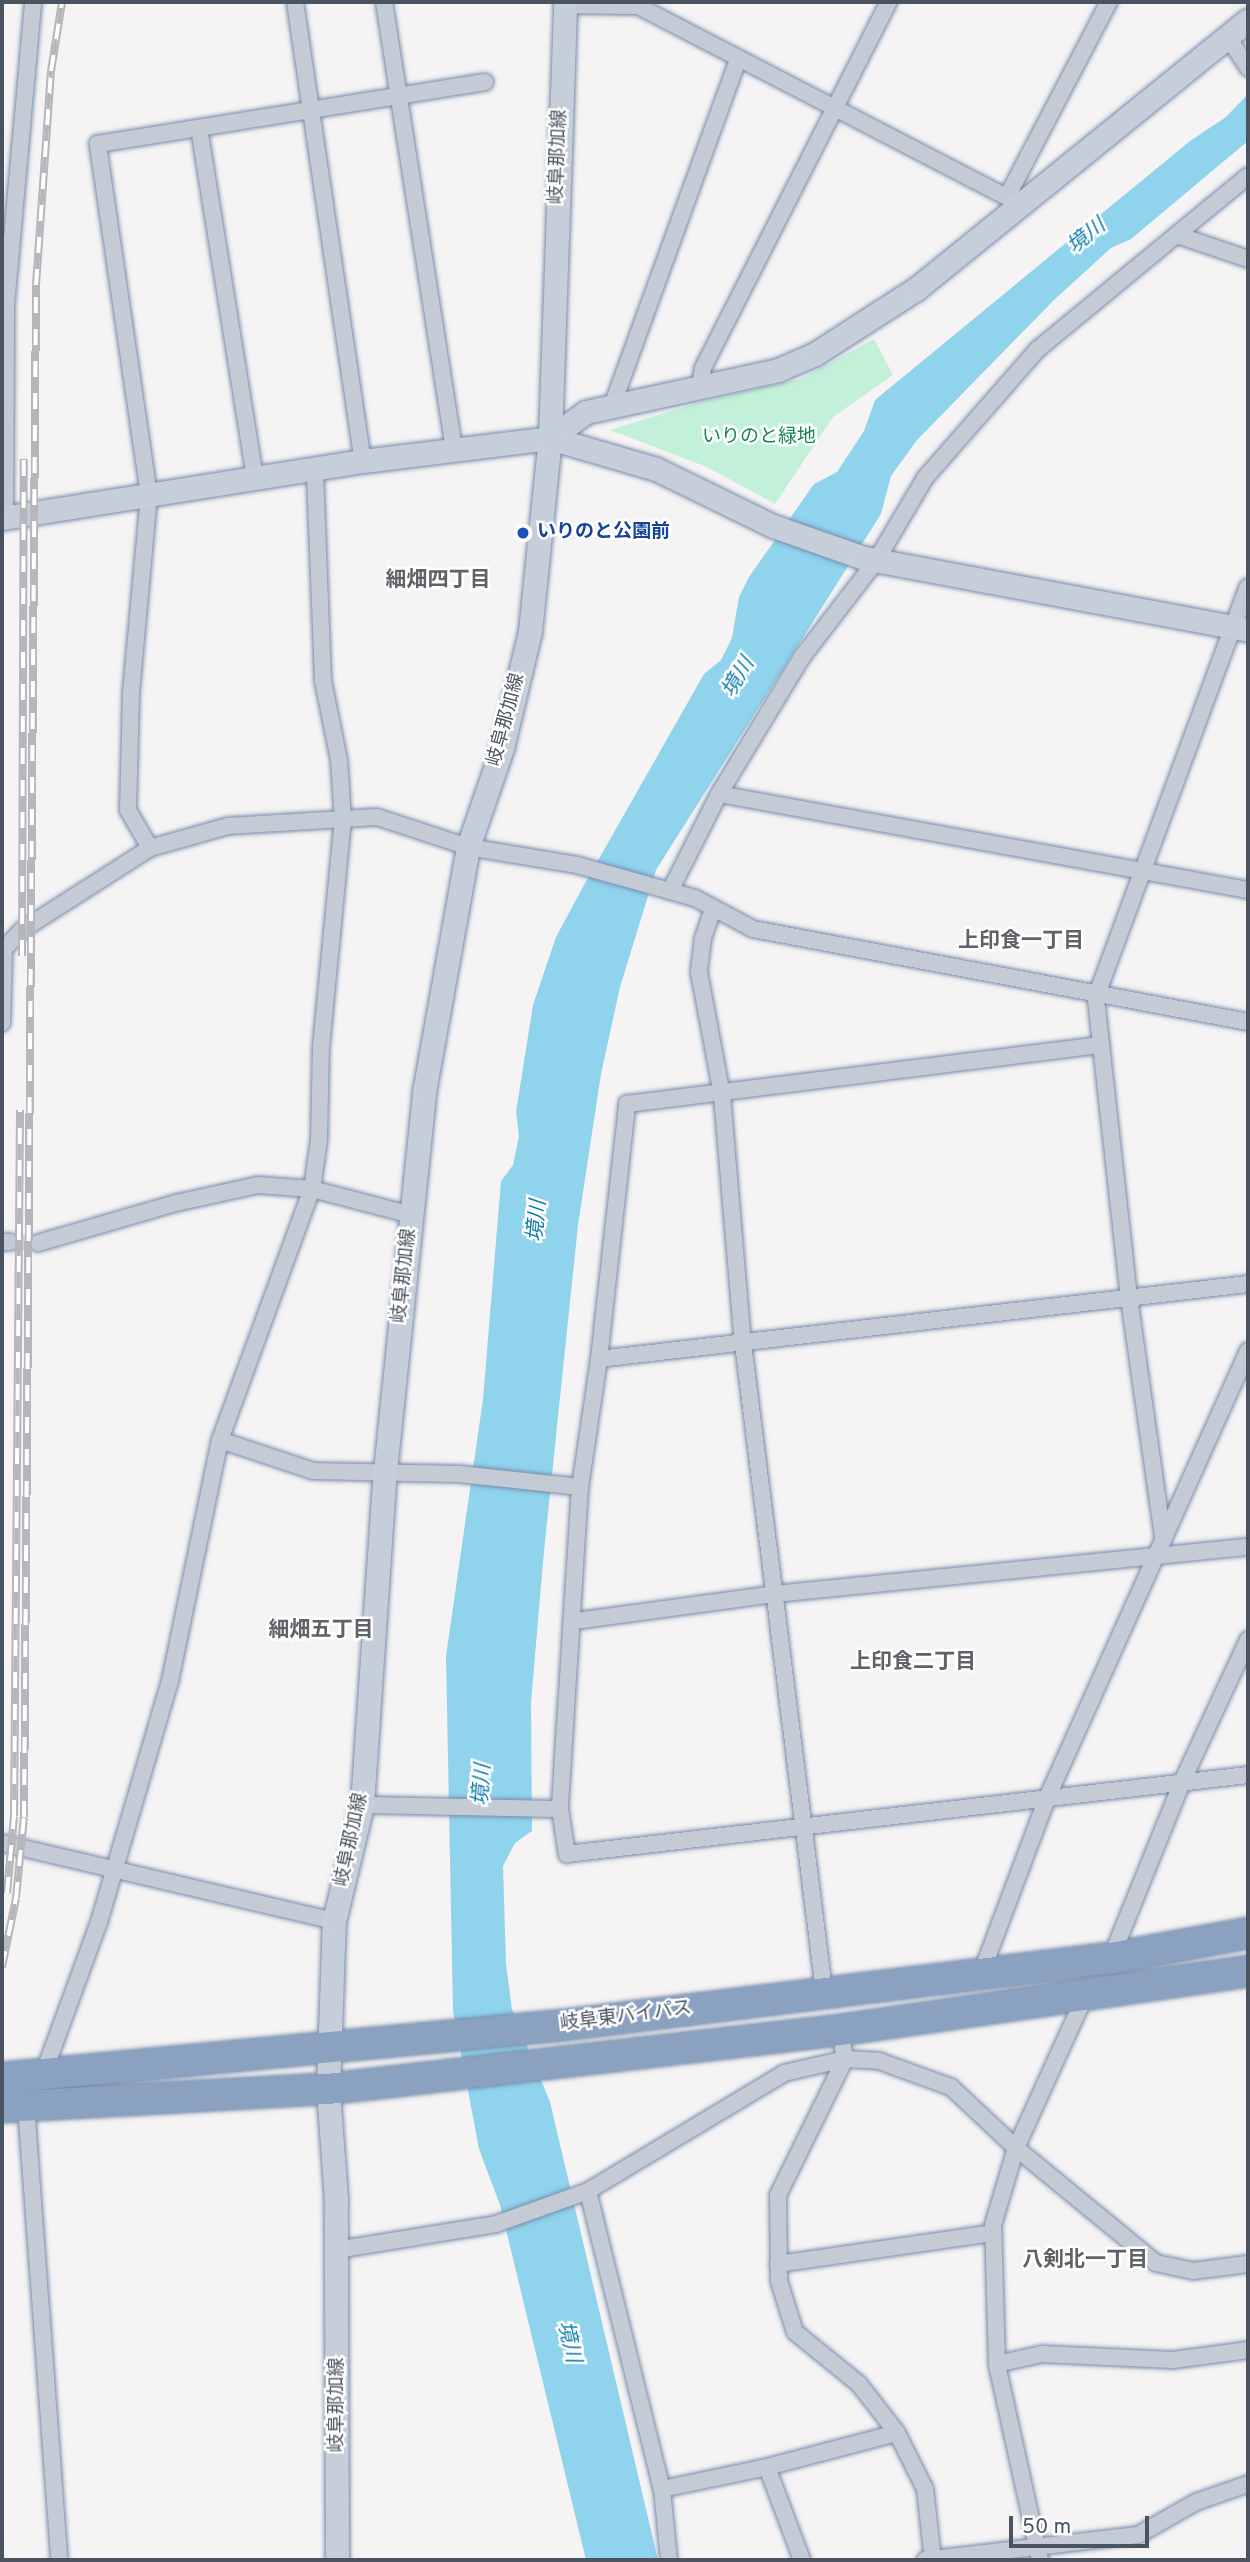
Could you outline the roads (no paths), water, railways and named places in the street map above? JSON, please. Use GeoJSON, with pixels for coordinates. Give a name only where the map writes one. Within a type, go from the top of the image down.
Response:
{"type":"FeatureCollection","features":[{"type":"Feature","properties":{"kind":"highway","name":"岐阜東バイパス"},"geometry":{"type":"LineString","coordinates":[[2,2078],[577,2024],[824,1991],[1111,1958],[1248,1933]]}},
{"type":"Feature","properties":{"kind":"highway","name":"岐阜東バイパス"},"geometry":{"type":"LineString","coordinates":[[14,2107],[328,2089],[840,2030],[1084,1998],[1248,1971]]}},
{"type":"Feature","properties":{"kind":"main road","name":"岐阜那加線"},"geometry":{"type":"LineString","coordinates":[[337,2560],[336,2250],[328,2089],[334,1921],[362,1805],[385,1471],[424,1092],[468,848],[502,748],[530,631],[550,438],[565,3]]}},
{"type":"Feature","properties":{"kind":"main road"},"geometry":{"type":"LineString","coordinates":[[550,438],[586,412],[778,370],[815,354],[916,289],[1015,200],[1248,20]]}},
{"type":"Feature","properties":{"kind":"main road"},"geometry":{"type":"LineString","coordinates":[[3,518],[363,461],[550,438],[656,469],[773,526],[870,560],[1241,629]]}},
{"type":"Feature","properties":{"kind":"street"},"geometry":{"type":"LineString","coordinates":[[3,518],[4,307],[9,161],[33,2]]}},
{"type":"Feature","properties":{"kind":"street"},"geometry":{"type":"LineString","coordinates":[[295,2],[363,461]]}},
{"type":"Feature","properties":{"kind":"street"},"geometry":{"type":"LineString","coordinates":[[384,2],[454,449]]}},
{"type":"Feature","properties":{"kind":"street"},"geometry":{"type":"LineString","coordinates":[[700,386],[703,368],[889,2]]}},
{"type":"Feature","properties":{"kind":"street"},"geometry":{"type":"LineString","coordinates":[[565,3],[640,4],[1015,200],[1109,2]]}},
{"type":"Feature","properties":{"kind":"street"},"geometry":{"type":"LineString","coordinates":[[1228,37],[1248,68]]}},
{"type":"Feature","properties":{"kind":"street"},"geometry":{"type":"LineString","coordinates":[[612,406],[739,58]]}},
{"type":"Feature","properties":{"kind":"street"},"geometry":{"type":"LineString","coordinates":[[150,848],[128,810],[131,693],[149,495],[98,144],[485,82]]}},
{"type":"Feature","properties":{"kind":"street"},"geometry":{"type":"LineString","coordinates":[[199,128],[254,479]]}},
{"type":"Feature","properties":{"kind":"street"},"geometry":{"type":"LineString","coordinates":[[666,890],[719,794],[802,657],[925,478],[1038,349],[1248,176]]}},
{"type":"Feature","properties":{"kind":"street"},"geometry":{"type":"LineString","coordinates":[[1177,235],[1248,259]]}},
{"type":"Feature","properties":{"kind":"street"},"geometry":{"type":"LineString","coordinates":[[43,2075],[117,1867],[184,1629],[220,1440],[312,1189],[321,1047],[343,820],[339,760],[323,681],[315,470]]}},
{"type":"Feature","properties":{"kind":"street"},"geometry":{"type":"LineString","coordinates":[[1163,1537],[1129,1298],[1096,997],[1143,871],[1241,629],[1248,587]]}},
{"type":"Feature","properties":{"kind":"street"},"geometry":{"type":"LineString","coordinates":[[719,794],[1248,890]]}},
{"type":"Feature","properties":{"kind":"street"},"geometry":{"type":"LineString","coordinates":[[2,1023],[3,950],[91,883],[150,848],[228,826],[377,817],[468,848],[577,866],[666,890],[753,929],[1096,997],[1248,1022]]}},
{"type":"Feature","properties":{"kind":"street"},"geometry":{"type":"LineString","coordinates":[[713,909],[703,938],[699,972],[722,1095],[743,1343],[824,1991]]}},
{"type":"Feature","properties":{"kind":"street"},"geometry":{"type":"LineString","coordinates":[[1101,1045],[722,1095],[627,1104],[599,1359],[580,1487],[575,1621],[560,1809],[567,1854],[804,1828],[1048,1796],[1248,1775]]}},
{"type":"Feature","properties":{"kind":"street"},"geometry":{"type":"LineString","coordinates":[[38,1242],[176,1203],[258,1185],[312,1189],[412,1214]]}},
{"type":"Feature","properties":{"kind":"street"},"geometry":{"type":"LineString","coordinates":[[599,1359],[1248,1284]]}},
{"type":"Feature","properties":{"kind":"street"},"geometry":{"type":"LineString","coordinates":[[981,1974],[1048,1796],[1248,1351]]}},
{"type":"Feature","properties":{"kind":"street"},"geometry":{"type":"LineString","coordinates":[[220,1440],[313,1471],[459,1475],[580,1487]]}},
{"type":"Feature","properties":{"kind":"street"},"geometry":{"type":"LineString","coordinates":[[575,1621],[775,1594],[1248,1547]]}},
{"type":"Feature","properties":{"kind":"street"},"geometry":{"type":"LineString","coordinates":[[1111,1958],[1182,1782],[1248,1640]]}},
{"type":"Feature","properties":{"kind":"street"},"geometry":{"type":"LineString","coordinates":[[362,1805],[560,1809]]}},
{"type":"Feature","properties":{"kind":"street"},"geometry":{"type":"LineString","coordinates":[[2,1843],[117,1867],[334,1921]]}},
{"type":"Feature","properties":{"kind":"street"},"geometry":{"type":"LineString","coordinates":[[1039,2553],[997,2364],[993,2233],[1016,2148],[1084,1998]]}},
{"type":"Feature","properties":{"kind":"street"},"geometry":{"type":"LineString","coordinates":[[840,2030],[845,2059],[778,2195],[778,2264],[784,2303],[794,2332],[859,2384],[897,2433],[925,2489],[930,2559],[1039,2553],[1138,2535],[1196,2502],[1248,2484]]}},
{"type":"Feature","properties":{"kind":"street"},"geometry":{"type":"LineString","coordinates":[[336,2250],[496,2224],[586,2192],[784,2073],[845,2059],[879,2061],[951,2087],[1016,2148],[1156,2263],[1193,2272],[1248,2264]]}},
{"type":"Feature","properties":{"kind":"street"},"geometry":{"type":"LineString","coordinates":[[14,2107],[59,2560]]}},
{"type":"Feature","properties":{"kind":"street"},"geometry":{"type":"LineString","coordinates":[[586,2192],[662,2489],[669,2560]]}},
{"type":"Feature","properties":{"kind":"street"},"geometry":{"type":"LineString","coordinates":[[778,2264],[993,2233]]}},
{"type":"Feature","properties":{"kind":"street"},"geometry":{"type":"LineString","coordinates":[[997,2364],[1042,2354],[1172,2360],[1248,2350]]}},
{"type":"Feature","properties":{"kind":"street"},"geometry":{"type":"LineString","coordinates":[[662,2489],[767,2468],[897,2433]]}},
{"type":"Feature","properties":{"kind":"street"},"geometry":{"type":"LineString","coordinates":[[767,2468],[802,2560]]}},
{"type":"Feature","properties":{"kind":"water","name":"境川"},"geometry":{"type":"Polygon","coordinates":[[[1248,94],[1248,141],[1131,239],[1111,248],[1055,299],[917,440],[891,476],[881,514],[656,870],[620,987],[601,1074],[578,1225],[544,1551],[531,1702],[532,1831],[515,1843],[503,1866],[506,1964],[512,2009],[550,2102],[658,2560],[586,2560],[500,2205],[479,2149],[453,2011],[446,1656],[483,1399],[501,1181],[513,1165],[519,1136],[516,1112],[533,1005],[556,937],[584,885],[704,674],[721,660],[732,638],[739,597],[749,577],[814,484],[837,472],[864,431],[875,400],[1190,141],[1226,117],[1248,94]]]}},
{"type":"Feature","properties":{"kind":"tunnel"},"geometry":{"type":"LineString","coordinates":[[10,1242],[38,1243]]}},
{"type":"Feature","properties":{"kind":"railway"},"geometry":{"type":"LineString","coordinates":[[2,1967],[16,1898],[24,1817],[36,285],[51,71],[62,2]]}},
{"type":"Feature","properties":{"kind":"railway"},"geometry":{"type":"LineString","coordinates":[[22,956],[24,459]]}},
{"type":"Feature","properties":{"kind":"railway"},"geometry":{"type":"LineString","coordinates":[[7,1893],[14,1816],[20,1110]]}},
{"type":"Feature","properties":{"kind":"place","name":"いりのと公園前"},"geometry":{"type":"Point","coordinates":[523,533]}},
{"type":"Feature","properties":{"kind":"district","name":"細畑四丁目"},"geometry":{"type":"Point","coordinates":[438,581]}},
{"type":"Feature","properties":{"kind":"district","name":"上印食一丁目"},"geometry":{"type":"Point","coordinates":[1021,942]}},
{"type":"Feature","properties":{"kind":"district","name":"細畑五丁目"},"geometry":{"type":"Point","coordinates":[321,1631]}},
{"type":"Feature","properties":{"kind":"district","name":"上印食二丁目"},"geometry":{"type":"Point","coordinates":[913,1663]}},
{"type":"Feature","properties":{"kind":"district","name":"八剣北一丁目"},"geometry":{"type":"Point","coordinates":[1085,2261]}},
{"type":"Feature","properties":{"kind":"park label","name":"いりのと緑地"},"geometry":{"type":"Point","coordinates":[759,438]}}]}
